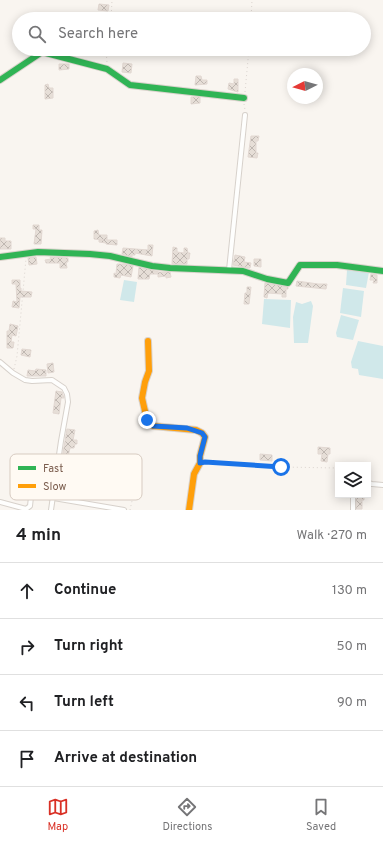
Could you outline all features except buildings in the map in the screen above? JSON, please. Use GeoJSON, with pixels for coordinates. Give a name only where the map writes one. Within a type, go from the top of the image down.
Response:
{"type":"FeatureCollection","features":[{"type":"Feature","properties":{"kind":"street"},"geometry":{"type":"LineString","coordinates":[[0,80],[36,56]]}},
{"type":"Feature","properties":{"kind":"street"},"geometry":{"type":"LineString","coordinates":[[58,56],[107,69],[130,85],[244,98]]}},
{"type":"Feature","properties":{"kind":"street"},"geometry":{"type":"LineString","coordinates":[[229,270],[245,115]]}},
{"type":"Feature","properties":{"kind":"street"},"geometry":{"type":"LineString","coordinates":[[0,257],[38,252],[90,254],[110,256],[152,266],[242,271],[267,279],[288,282],[300,265],[337,265],[383,271]]}},
{"type":"Feature","properties":{"kind":"street"},"geometry":{"type":"LineString","coordinates":[[148,341],[149,371],[142,398],[147,420],[153,426],[187,428],[202,433],[205,437],[200,456],[200,463],[194,474],[189,510]]}},
{"type":"Feature","properties":{"kind":"street"},"geometry":{"type":"LineString","coordinates":[[0,362],[13,373],[25,380],[52,380],[64,388],[67,394],[68,402],[59,454]]}},
{"type":"Feature","properties":{"kind":"street"},"geometry":{"type":"LineString","coordinates":[[371,484],[383,485]]}},
{"type":"Feature","properties":{"kind":"street"},"geometry":{"type":"LineString","coordinates":[[353,498],[353,510]]}},
{"type":"Feature","properties":{"kind":"street"},"geometry":{"type":"LineString","coordinates":[[0,502],[26,509],[30,506],[31,500]]}},
{"type":"Feature","properties":{"kind":"street"},"geometry":{"type":"LineString","coordinates":[[51,510],[53,500]]}},
{"type":"Feature","properties":{"kind":"street"},"geometry":{"type":"LineString","coordinates":[[65,500],[124,510]]}},
{"type":"Feature","properties":{"kind":"path"},"geometry":{"type":"LineString","coordinates":[[111,12],[112,0]]}},
{"type":"Feature","properties":{"kind":"path"},"geometry":{"type":"LineString","coordinates":[[251,12],[252,0]]}},
{"type":"Feature","properties":{"kind":"path"},"geometry":{"type":"LineString","coordinates":[[106,56],[107,69]]}},
{"type":"Feature","properties":{"kind":"path"},"geometry":{"type":"LineString","coordinates":[[245,115],[244,98],[248,56]]}},
{"type":"Feature","properties":{"kind":"path"},"geometry":{"type":"LineString","coordinates":[[13,373],[17,356],[27,253]]}},
{"type":"Feature","properties":{"kind":"path"},"geometry":{"type":"LineString","coordinates":[[200,463],[335,468]]}},
{"type":"Feature","properties":{"kind":"path"},"geometry":{"type":"LineString","coordinates":[[130,510],[132,501]]}},
{"type":"Feature","properties":{"kind":"water"},"geometry":{"type":"Polygon","coordinates":[[[347,270],[369,272],[366,288],[346,285],[347,270]]]}},
{"type":"Feature","properties":{"kind":"water"},"geometry":{"type":"Polygon","coordinates":[[[124,280],[137,282],[134,302],[120,300],[124,280]]]}},
{"type":"Feature","properties":{"kind":"water"},"geometry":{"type":"Polygon","coordinates":[[[343,288],[364,291],[361,317],[340,313],[343,288]]]}},
{"type":"Feature","properties":{"kind":"water"},"geometry":{"type":"Polygon","coordinates":[[[264,299],[291,300],[290,328],[262,324],[264,299]]]}},
{"type":"Feature","properties":{"kind":"water"},"geometry":{"type":"Polygon","coordinates":[[[311,301],[313,306],[308,343],[294,343],[293,317],[296,302],[302,304],[311,301]]]}},
{"type":"Feature","properties":{"kind":"water"},"geometry":{"type":"Polygon","coordinates":[[[341,315],[359,320],[353,340],[337,337],[336,333],[341,315]]]}},
{"type":"Feature","properties":{"kind":"water"},"geometry":{"type":"Polygon","coordinates":[[[358,341],[383,346],[383,379],[359,375],[358,369],[352,368],[351,362],[358,341]]]}},
{"type":"Feature","properties":{"kind":"traffic: fast"},"geometry":{"type":"LineString","coordinates":[[0,80],[36,56]]}},
{"type":"Feature","properties":{"kind":"traffic: fast"},"geometry":{"type":"LineString","coordinates":[[57,56],[107,69],[130,85],[244,98]]}},
{"type":"Feature","properties":{"kind":"traffic: fast"},"geometry":{"type":"LineString","coordinates":[[0,257],[38,252],[90,254],[110,256],[152,266],[243,271],[267,279],[288,283],[300,265],[337,265],[383,271]]}},
{"type":"Feature","properties":{"kind":"traffic: slow"},"geometry":{"type":"LineString","coordinates":[[148,341],[149,371],[142,398],[147,420],[153,426],[196,430],[202,433],[205,437],[200,456],[200,463],[194,474],[189,510]]}},
{"type":"Feature","properties":{"kind":"route"},"geometry":{"type":"LineString","coordinates":[[147,420],[153,426],[187,428],[202,433],[205,437],[200,456],[200,463],[205,462],[281,467]]}}]}
